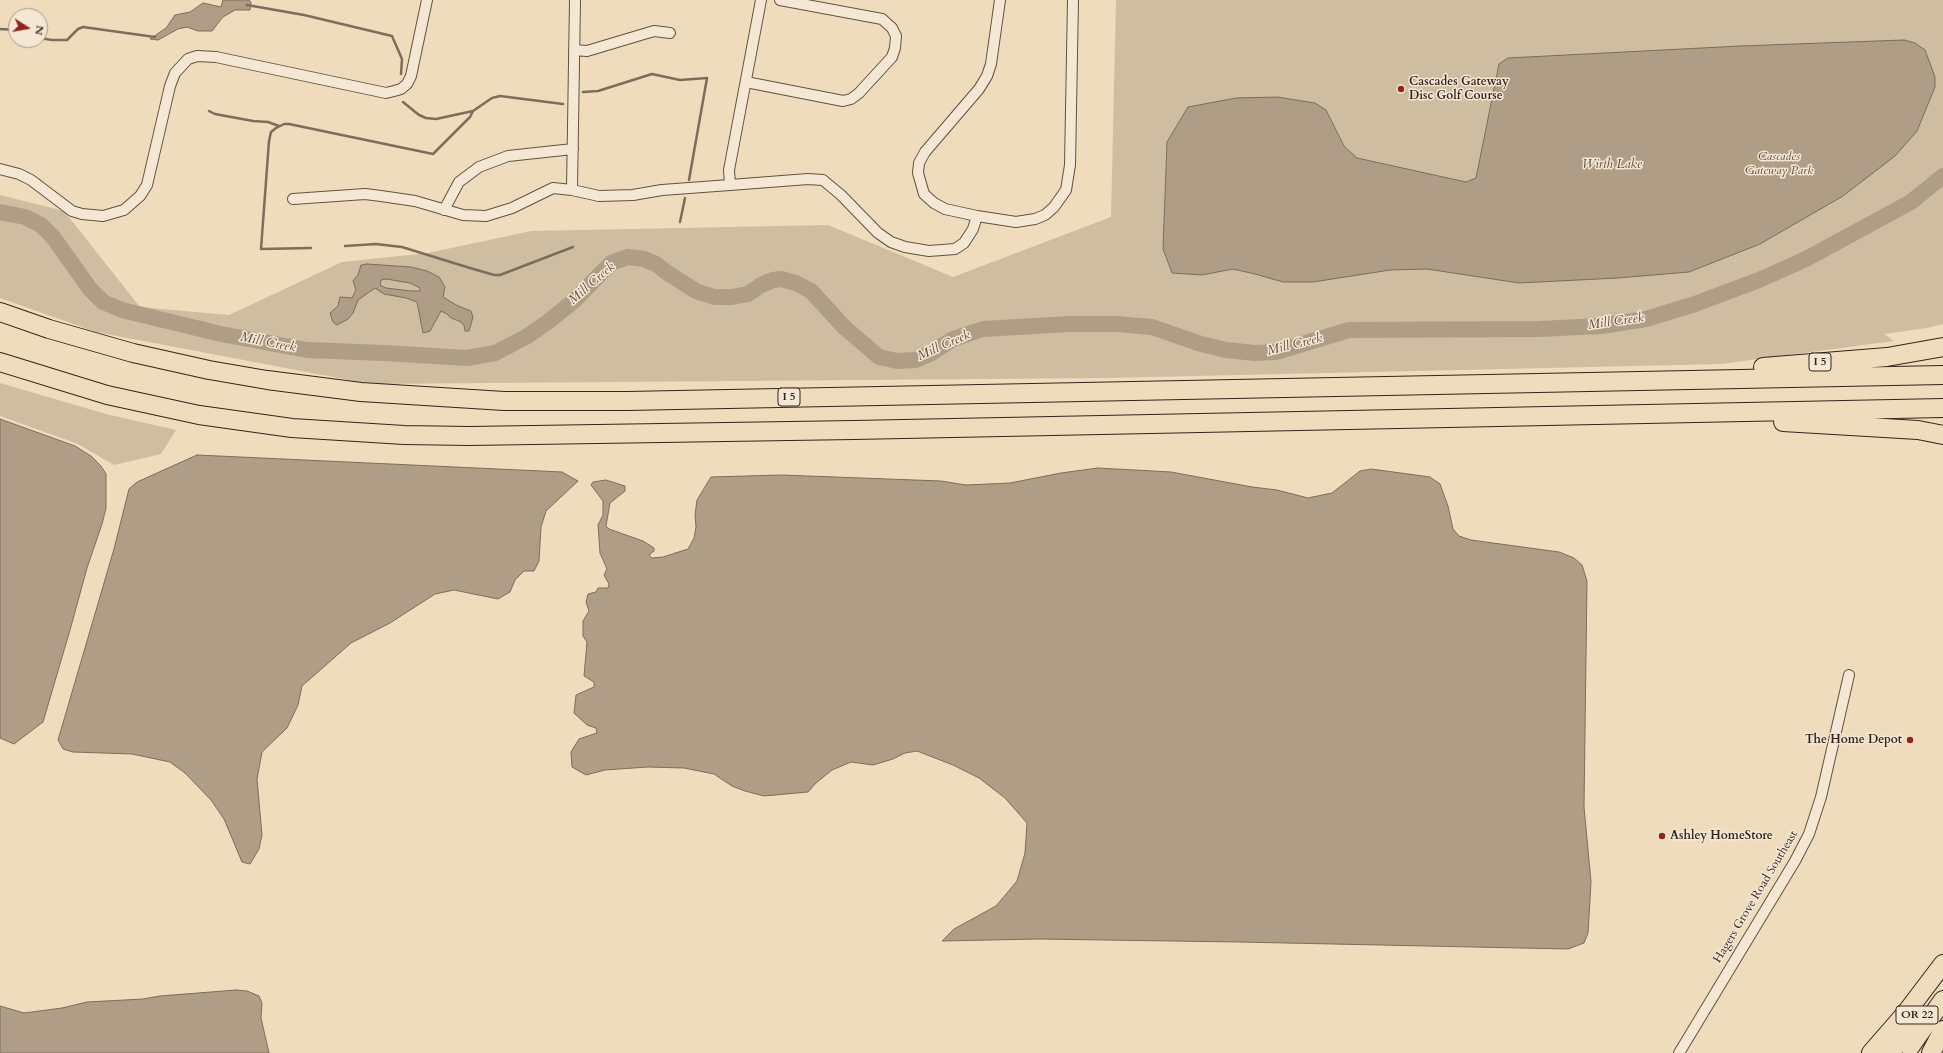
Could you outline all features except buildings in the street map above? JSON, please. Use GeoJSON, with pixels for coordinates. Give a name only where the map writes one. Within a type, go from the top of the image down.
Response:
{"type":"FeatureCollection","features":[{"type":"Feature","properties":{"kind":"highway","name":"I 5"},"geometry":{"type":"LineString","coordinates":[[0,312],[98,343],[209,370],[326,388],[460,400],[634,400],[1943,375]]}},
{"type":"Feature","properties":{"kind":"highway","name":"I 5"},"geometry":{"type":"LineString","coordinates":[[1698,379],[1742,369],[1887,357],[1943,347]]}},
{"type":"Feature","properties":{"kind":"highway"},"geometry":{"type":"LineString","coordinates":[[0,362],[107,395],[199,415],[299,429],[404,435],[668,433],[1943,408]]}},
{"type":"Feature","properties":{"kind":"highway"},"geometry":{"type":"LineString","coordinates":[[1708,412],[1782,422],[1918,430],[1943,435]]}},
{"type":"Feature","properties":{"kind":"highway"},"geometry":{"type":"LineString","coordinates":[[1871,1053],[1905,1014],[1943,964]]}},
{"type":"Feature","properties":{"kind":"highway","name":"OR 22"},"geometry":{"type":"LineString","coordinates":[[1891,1053],[1943,977]]}},
{"type":"Feature","properties":{"kind":"highway","name":"OR 22"},"geometry":{"type":"LineString","coordinates":[[1906,1053],[1943,1000]]}},
{"type":"Feature","properties":{"kind":"highway"},"geometry":{"type":"LineString","coordinates":[[1931,1053],[1943,1030]]}},
{"type":"Feature","properties":{"kind":"street"},"geometry":{"type":"LineString","coordinates":[[0,169],[19,174],[31,180],[72,211],[82,214],[103,216],[124,210],[140,196],[147,185],[170,86],[175,73],[188,59],[197,56],[216,57],[386,93],[401,89],[407,84],[411,76],[427,0]]}},
{"type":"Feature","properties":{"kind":"street"},"geometry":{"type":"LineString","coordinates":[[572,190],[574,0]]}},
{"type":"Feature","properties":{"kind":"street"},"geometry":{"type":"LineString","coordinates":[[730,185],[729,170],[762,0]]}},
{"type":"Feature","properties":{"kind":"street"},"geometry":{"type":"LineString","coordinates":[[746,82],[843,100],[851,99],[859,93],[892,57],[895,48],[896,36],[892,28],[882,19],[780,0]]}},
{"type":"Feature","properties":{"kind":"street"},"geometry":{"type":"LineString","coordinates":[[1000,0],[992,64],[987,76],[979,89],[925,152],[919,163],[918,173],[924,194],[934,203],[945,209],[1016,222],[1035,219],[1045,215],[1054,207],[1066,190],[1070,165],[1073,0]]}},
{"type":"Feature","properties":{"kind":"street"},"geometry":{"type":"LineString","coordinates":[[574,50],[587,51],[654,31],[670,33]]}},
{"type":"Feature","properties":{"kind":"street"},"geometry":{"type":"LineString","coordinates":[[444,210],[459,182],[479,167],[508,156],[572,149]]}},
{"type":"Feature","properties":{"kind":"street"},"geometry":{"type":"LineString","coordinates":[[294,199],[365,194],[415,201],[463,215],[486,216],[512,208],[541,192],[553,188],[572,190],[599,196],[633,195],[662,190],[808,179],[822,180],[841,195],[878,233],[890,242],[905,247],[929,251],[955,249],[964,243],[973,229],[977,216]]}},
{"type":"Feature","properties":{"kind":"street","name":"Hagers Grove Road Southeast"},"geometry":{"type":"LineString","coordinates":[[1679,1053],[1795,861],[1809,834],[1821,797],[1849,675]]}},
{"type":"Feature","properties":{"kind":"green space","name":"Cascades Gateway Park"},"geometry":{"type":"Polygon","coordinates":[[[1116,0],[1943,0],[1943,324],[1927,328],[1884,334],[1894,341],[1721,364],[1108,378],[370,384],[96,332],[0,298],[0,195],[64,211],[140,307],[229,315],[342,262],[428,253],[531,231],[828,225],[953,277],[1111,217],[1116,0]]]}},
{"type":"Feature","properties":{"kind":"green space"},"geometry":{"type":"Polygon","coordinates":[[[0,383],[106,414],[176,430],[161,454],[114,465],[78,444],[0,416],[0,383]]]}},
{"type":"Feature","properties":{"kind":"water"},"geometry":{"type":"Polygon","coordinates":[[[223,0],[249,0],[251,2],[250,10],[235,10],[223,17],[212,31],[198,31],[187,27],[178,29],[158,40],[150,39],[166,28],[175,15],[190,12],[203,3],[221,7],[223,0]]]}},
{"type":"Feature","properties":{"kind":"water","name":"Wirth Lake"},"geometry":{"type":"Polygon","coordinates":[[[1904,40],[1915,43],[1925,50],[1935,77],[1935,87],[1917,131],[1895,156],[1843,196],[1760,244],[1689,272],[1618,278],[1519,283],[1427,269],[1390,270],[1313,282],[1283,282],[1233,269],[1202,275],[1172,273],[1163,249],[1167,142],[1188,107],[1236,98],[1277,97],[1315,103],[1326,110],[1344,146],[1357,158],[1466,182],[1476,178],[1499,64],[1508,58],[1740,46],[1904,40]]]}},
{"type":"Feature","properties":{"kind":"water"},"geometry":{"type":"Polygon","coordinates":[[[367,264],[411,267],[427,271],[439,277],[445,287],[443,297],[458,306],[471,311],[473,317],[469,331],[465,331],[464,325],[459,321],[451,318],[441,311],[430,331],[423,333],[417,302],[406,298],[384,294],[375,288],[358,300],[353,313],[348,319],[337,325],[333,322],[330,313],[338,306],[340,297],[352,298],[356,290],[353,281],[358,275],[361,265],[367,264]],[[386,279],[381,280],[380,285],[386,288],[420,291],[420,288],[410,283],[386,279]]]}},
{"type":"Feature","properties":{"kind":"water"},"geometry":{"type":"Polygon","coordinates":[[[0,419],[75,446],[91,456],[101,466],[106,474],[106,508],[102,524],[87,568],[43,722],[14,744],[0,738],[0,419]]]}},
{"type":"Feature","properties":{"kind":"water"},"geometry":{"type":"Polygon","coordinates":[[[197,455],[562,472],[578,481],[546,511],[541,527],[539,561],[534,571],[524,571],[515,580],[510,592],[498,599],[454,590],[435,594],[390,623],[351,643],[302,686],[298,705],[287,728],[262,752],[257,779],[262,835],[259,849],[250,864],[242,862],[224,819],[211,800],[185,773],[170,762],[132,754],[73,752],[63,749],[58,740],[114,549],[129,489],[137,482],[197,455]]]}},
{"type":"Feature","properties":{"kind":"water"},"geometry":{"type":"Polygon","coordinates":[[[1098,468],[1171,472],[1252,487],[1277,490],[1308,498],[1332,493],[1360,471],[1371,469],[1430,477],[1440,484],[1448,506],[1453,529],[1459,536],[1471,540],[1559,552],[1574,558],[1582,565],[1587,581],[1584,807],[1591,882],[1588,933],[1584,943],[1568,949],[1038,939],[942,941],[954,929],[996,906],[1017,881],[1025,853],[1027,823],[1005,798],[979,778],[953,765],[917,751],[905,753],[893,759],[873,765],[851,762],[832,770],[816,783],[808,792],[764,796],[732,786],[714,774],[684,768],[648,767],[605,770],[586,775],[572,767],[571,752],[579,739],[597,733],[596,728],[587,725],[574,713],[576,695],[594,687],[594,682],[584,676],[587,642],[583,636],[583,621],[589,611],[586,602],[588,594],[596,592],[598,588],[608,588],[609,584],[604,575],[607,569],[600,553],[598,525],[603,515],[603,501],[591,485],[593,482],[606,480],[625,486],[625,491],[610,503],[606,526],[609,529],[643,541],[654,548],[654,551],[649,555],[652,558],[663,557],[688,549],[694,538],[697,500],[711,477],[781,475],[941,481],[966,485],[1010,483],[1061,473],[1098,468]]]}},
{"type":"Feature","properties":{"kind":"water"},"geometry":{"type":"Polygon","coordinates":[[[236,990],[247,991],[259,996],[262,1003],[261,1018],[269,1053],[0,1053],[0,1006],[24,1013],[62,1008],[87,1002],[143,999],[160,996],[236,990]]]}},
{"type":"Feature","properties":{"kind":"waterway"},"geometry":{"type":"LineString","coordinates":[[247,5],[304,15],[392,36],[402,59],[401,74]]}},
{"type":"Feature","properties":{"kind":"waterway"},"geometry":{"type":"LineString","coordinates":[[48,39],[67,40],[78,29],[83,27],[155,37]]}},
{"type":"Feature","properties":{"kind":"waterway"},"geometry":{"type":"LineString","coordinates":[[0,29],[8,30]]}},
{"type":"Feature","properties":{"kind":"waterway"},"geometry":{"type":"LineString","coordinates":[[583,92],[598,91],[652,74],[680,80],[707,78],[689,180]]}},
{"type":"Feature","properties":{"kind":"waterway"},"geometry":{"type":"LineString","coordinates":[[403,102],[419,115],[426,118],[436,119],[473,111],[492,98],[500,96],[563,104]]}},
{"type":"Feature","properties":{"kind":"waterway"},"geometry":{"type":"LineString","coordinates":[[209,111],[215,114],[253,121],[268,122],[279,126]]}},
{"type":"Feature","properties":{"kind":"waterway"},"geometry":{"type":"LineString","coordinates":[[311,248],[261,249],[269,141],[271,132],[284,124],[289,124],[433,154],[470,117],[473,111]]}},
{"type":"Feature","properties":{"kind":"waterway","name":"Mill Creek"},"geometry":{"type":"LineString","coordinates":[[0,212],[25,217],[41,225],[53,237],[90,289],[103,302],[122,310],[221,334],[307,350],[467,358],[495,353],[526,337],[549,321],[575,300],[611,263],[628,257],[644,259],[656,264],[696,291],[714,297],[732,297],[748,294],[761,285],[773,280],[781,279],[796,283],[811,291],[844,327],[879,357],[897,361],[916,360],[930,354],[953,339],[983,329],[1069,324],[1117,324],[1152,327],[1201,344],[1226,350],[1255,353],[1276,352],[1349,330],[1539,329],[1601,326],[1646,319],[1695,304],[1759,280],[1806,259],[1911,202],[1943,176]]}},
{"type":"Feature","properties":{"kind":"waterway"},"geometry":{"type":"LineString","coordinates":[[680,222],[685,198]]}},
{"type":"Feature","properties":{"kind":"waterway"},"geometry":{"type":"LineString","coordinates":[[345,246],[376,244],[402,247],[494,275],[500,275],[573,247]]}},
{"type":"Feature","properties":{"kind":"place","name":"Cascades Gateway Disc Golf Course"},"geometry":{"type":"Point","coordinates":[1401,89]}},
{"type":"Feature","properties":{"kind":"place","name":"The Home Depot"},"geometry":{"type":"Point","coordinates":[1910,740]}},
{"type":"Feature","properties":{"kind":"place","name":"Ashley HomeStore"},"geometry":{"type":"Point","coordinates":[1662,836]}}]}
